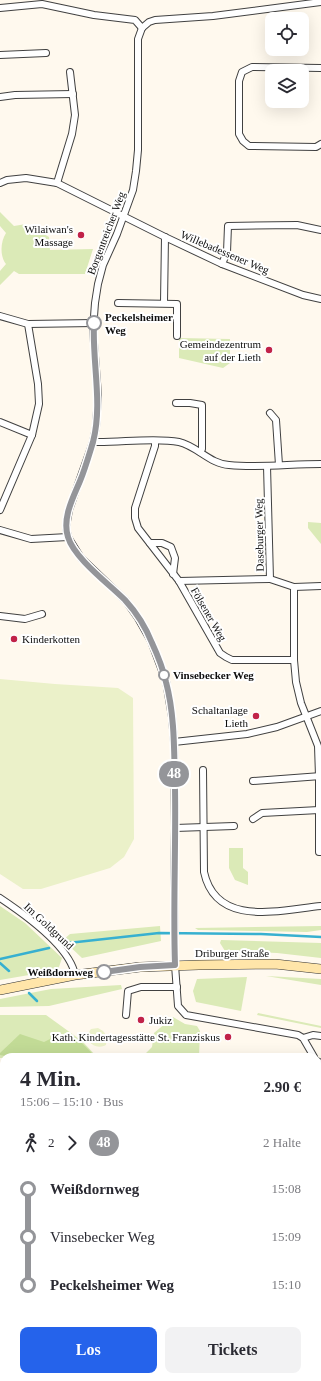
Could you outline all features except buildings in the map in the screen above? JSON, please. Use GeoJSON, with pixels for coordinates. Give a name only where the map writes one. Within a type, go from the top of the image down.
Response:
{"type":"FeatureCollection","features":[{"type":"Feature","properties":{"kind":"main road","name":"Driburger Straße"},"geometry":{"type":"LineString","coordinates":[[0,990],[75,975],[140,967],[175,965],[275,964],[321,969]]}},
{"type":"Feature","properties":{"kind":"street"},"geometry":{"type":"LineString","coordinates":[[280,0],[281,8]]}},
{"type":"Feature","properties":{"kind":"street"},"geometry":{"type":"LineString","coordinates":[[0,8],[42,2],[94,15],[135,20],[142,28],[149,22],[155,20],[213,16],[321,2]]}},
{"type":"Feature","properties":{"kind":"street","name":"Borgentreicher Weg"},"geometry":{"type":"LineString","coordinates":[[68,538],[67,517],[93,442],[96,427],[98,395],[94,348],[94,323],[98,284],[103,265],[134,190],[138,150],[138,39],[142,28]]}},
{"type":"Feature","properties":{"kind":"street"},"geometry":{"type":"LineString","coordinates":[[0,55],[46,53]]}},
{"type":"Feature","properties":{"kind":"street"},"geometry":{"type":"LineString","coordinates":[[321,68],[252,67],[242,72],[239,81],[239,134],[243,141],[249,146],[316,147],[321,144]]}},
{"type":"Feature","properties":{"kind":"street"},"geometry":{"type":"LineString","coordinates":[[57,184],[72,134],[75,115],[70,72]]}},
{"type":"Feature","properties":{"kind":"street"},"geometry":{"type":"LineString","coordinates":[[0,98],[15,95],[73,94]]}},
{"type":"Feature","properties":{"kind":"street","name":"Willebadessener Weg"},"geometry":{"type":"LineString","coordinates":[[0,183],[7,180],[26,178],[57,184],[124,216],[165,238],[222,264],[303,295],[321,299]]}},
{"type":"Feature","properties":{"kind":"street"},"geometry":{"type":"LineString","coordinates":[[222,264],[227,252],[228,226],[297,225],[321,230]]}},
{"type":"Feature","properties":{"kind":"street"},"geometry":{"type":"LineString","coordinates":[[164,303],[165,238]]}},
{"type":"Feature","properties":{"kind":"street"},"geometry":{"type":"LineString","coordinates":[[118,303],[177,304],[177,336]]}},
{"type":"Feature","properties":{"kind":"street"},"geometry":{"type":"LineString","coordinates":[[0,316],[28,324],[94,323]]}},
{"type":"Feature","properties":{"kind":"street"},"geometry":{"type":"LineString","coordinates":[[0,510],[32,434],[39,404],[38,384],[28,324]]}},
{"type":"Feature","properties":{"kind":"street"},"geometry":{"type":"LineString","coordinates":[[176,403],[202,405],[202,449],[200,452]]}},
{"type":"Feature","properties":{"kind":"street"},"geometry":{"type":"LineString","coordinates":[[270,413],[276,420],[279,465]]}},
{"type":"Feature","properties":{"kind":"street"},"geometry":{"type":"LineString","coordinates":[[0,422],[32,434]]}},
{"type":"Feature","properties":{"kind":"street","name":"Fölsener Weg"},"geometry":{"type":"LineString","coordinates":[[155,441],[155,446],[135,508],[135,518],[138,528],[179,581],[220,653],[226,658],[232,660],[294,660]]}},
{"type":"Feature","properties":{"kind":"street"},"geometry":{"type":"LineString","coordinates":[[93,442],[178,442],[190,446],[216,462],[227,465],[268,466],[321,464]]}},
{"type":"Feature","properties":{"kind":"street","name":"Daseburger Weg"},"geometry":{"type":"LineString","coordinates":[[268,466],[270,579],[294,587],[321,586]]}},
{"type":"Feature","properties":{"kind":"street"},"geometry":{"type":"LineString","coordinates":[[0,530],[31,539],[42,540],[68,538],[81,558],[126,601],[152,641],[166,681],[172,717],[174,742],[176,828],[174,933],[178,1006],[186,1015],[298,1035],[303,1038],[312,1053]]}},
{"type":"Feature","properties":{"kind":"street"},"geometry":{"type":"LineString","coordinates":[[150,543],[162,543],[171,547],[175,558],[174,574]]}},
{"type":"Feature","properties":{"kind":"street","name":"Fölsener Weg"},"geometry":{"type":"LineString","coordinates":[[179,581],[270,579]]}},
{"type":"Feature","properties":{"kind":"street"},"geometry":{"type":"LineString","coordinates":[[294,587],[294,660],[296,682],[305,717],[318,746],[320,776],[320,852]]}},
{"type":"Feature","properties":{"kind":"street"},"geometry":{"type":"LineString","coordinates":[[0,616],[25,620],[42,614]]}},
{"type":"Feature","properties":{"kind":"street"},"geometry":{"type":"LineString","coordinates":[[174,742],[246,734],[277,727],[321,711]]}},
{"type":"Feature","properties":{"kind":"street"},"geometry":{"type":"LineString","coordinates":[[203,770],[204,872],[206,882],[214,895],[226,905],[239,911],[256,912],[321,906]]}},
{"type":"Feature","properties":{"kind":"street"},"geometry":{"type":"LineString","coordinates":[[253,781],[320,776]]}},
{"type":"Feature","properties":{"kind":"street"},"geometry":{"type":"LineString","coordinates":[[253,819],[262,813],[319,810]]}},
{"type":"Feature","properties":{"kind":"street"},"geometry":{"type":"LineString","coordinates":[[176,828],[234,826]]}},
{"type":"Feature","properties":{"kind":"street","name":"Im Goldgrund"},"geometry":{"type":"LineString","coordinates":[[0,898],[28,916],[65,952],[74,968],[75,975]]}},
{"type":"Feature","properties":{"kind":"street"},"geometry":{"type":"LineString","coordinates":[[126,1015],[128,991],[141,987],[177,987]]}},
{"type":"Feature","properties":{"kind":"street"},"geometry":{"type":"LineString","coordinates":[[303,1038],[313,1035],[321,1036]]}},
{"type":"Feature","properties":{"kind":"green space"},"geometry":{"type":"Polygon","coordinates":[[[0,212],[14,226],[26,224],[49,237],[50,250],[93,249],[85,274],[19,274],[14,271],[0,285],[0,271],[6,264],[2,249],[6,233],[0,226],[0,212]]]}},
{"type":"Feature","properties":{"kind":"green space"},"geometry":{"type":"Polygon","coordinates":[[[179,338],[230,339],[230,363],[223,368],[179,358],[179,338]]]}},
{"type":"Feature","properties":{"kind":"green space"},"geometry":{"type":"Polygon","coordinates":[[[308,522],[321,523],[321,544],[308,528],[308,522]]]}},
{"type":"Feature","properties":{"kind":"green space"},"geometry":{"type":"Polygon","coordinates":[[[0,679],[118,688],[133,698],[134,839],[124,857],[110,868],[41,889],[23,889],[0,874],[0,679]]]}},
{"type":"Feature","properties":{"kind":"green space"},"geometry":{"type":"Polygon","coordinates":[[[229,848],[243,848],[243,868],[248,872],[248,885],[235,880],[229,868],[229,848]]]}},
{"type":"Feature","properties":{"kind":"green space"},"geometry":{"type":"Polygon","coordinates":[[[0,906],[25,923],[62,958],[58,970],[0,980],[0,906]]]}},
{"type":"Feature","properties":{"kind":"green space"},"geometry":{"type":"Polygon","coordinates":[[[160,926],[161,941],[82,958],[63,940],[70,934],[160,926]]]}},
{"type":"Feature","properties":{"kind":"green space"},"geometry":{"type":"Polygon","coordinates":[[[321,926],[321,930],[307,932],[198,930],[195,928],[321,926]]]}},
{"type":"Feature","properties":{"kind":"green space"},"geometry":{"type":"Polygon","coordinates":[[[221,940],[321,943],[321,958],[277,953],[225,951],[220,943],[221,940]]]}},
{"type":"Feature","properties":{"kind":"green space"},"geometry":{"type":"Polygon","coordinates":[[[266,976],[321,979],[321,985],[266,976]]]}},
{"type":"Feature","properties":{"kind":"green space"},"geometry":{"type":"Polygon","coordinates":[[[247,977],[241,1011],[196,1002],[193,991],[197,979],[247,977]]]}},
{"type":"Feature","properties":{"kind":"green space"},"geometry":{"type":"Polygon","coordinates":[[[121,985],[122,989],[49,1006],[0,1007],[0,999],[51,989],[121,985]]]}},
{"type":"Feature","properties":{"kind":"green space"},"geometry":{"type":"Polygon","coordinates":[[[258,1013],[321,1026],[321,1028],[257,1015],[258,1013]]]}},
{"type":"Feature","properties":{"kind":"green space"},"geometry":{"type":"Polygon","coordinates":[[[0,1015],[46,1015],[82,1041],[93,1053],[0,1053],[0,1015]]]}},
{"type":"Feature","properties":{"kind":"green space"},"geometry":{"type":"Polygon","coordinates":[[[173,1017],[185,1024],[197,1026],[200,1031],[199,1053],[146,1053],[152,1047],[154,1033],[173,1017]]]}},
{"type":"Feature","properties":{"kind":"green space"},"geometry":{"type":"Polygon","coordinates":[[[98,1028],[107,1036],[106,1045],[98,1047],[91,1043],[88,1037],[91,1029],[98,1028]]]}},
{"type":"Feature","properties":{"kind":"green space"},"geometry":{"type":"Polygon","coordinates":[[[20,1034],[44,1042],[54,1037],[64,1037],[81,1042],[92,1053],[0,1053],[20,1034]]]}},
{"type":"Feature","properties":{"kind":"waterway"},"geometry":{"type":"LineString","coordinates":[[68,943],[159,933],[261,934],[321,937]]}},
{"type":"Feature","properties":{"kind":"waterway"},"geometry":{"type":"LineString","coordinates":[[0,959],[49,948]]}},
{"type":"Feature","properties":{"kind":"waterway"},"geometry":{"type":"LineString","coordinates":[[0,963],[9,971]]}},
{"type":"Feature","properties":{"kind":"waterway"},"geometry":{"type":"LineString","coordinates":[[29,993],[37,1001]]}},
{"type":"Feature","properties":{"kind":"bus line","name":"48"},"geometry":{"type":"LineString","coordinates":[[94,323],[94,348],[98,395],[96,427],[93,442],[69,510],[66,527],[68,538],[81,558],[126,601],[152,641],[166,681],[172,717],[176,828],[174,884],[175,965],[140,967],[104,972]]}},
{"type":"Feature","properties":{"kind":"place","name":"Wilaiwan's Massage"},"geometry":{"type":"Point","coordinates":[81,235]}},
{"type":"Feature","properties":{"kind":"place","name":"Peckelsheimer Weg"},"geometry":{"type":"Point","coordinates":[94,323]}},
{"type":"Feature","properties":{"kind":"place","name":"Gemeindezentrum auf der Lieth"},"geometry":{"type":"Point","coordinates":[269,350]}},
{"type":"Feature","properties":{"kind":"place","name":"Kinderkotten"},"geometry":{"type":"Point","coordinates":[14,639]}},
{"type":"Feature","properties":{"kind":"place","name":"Vinsebecker Weg"},"geometry":{"type":"Point","coordinates":[164,675]}},
{"type":"Feature","properties":{"kind":"place","name":"Schaltanlage Lieth"},"geometry":{"type":"Point","coordinates":[256,716]}},
{"type":"Feature","properties":{"kind":"place","name":"Weißdornweg"},"geometry":{"type":"Point","coordinates":[104,972]}},
{"type":"Feature","properties":{"kind":"place","name":"Jukiz"},"geometry":{"type":"Point","coordinates":[141,1020]}},
{"type":"Feature","properties":{"kind":"place","name":"Kath. Kindertagesstätte St. Franziskus"},"geometry":{"type":"Point","coordinates":[228,1037]}}]}
